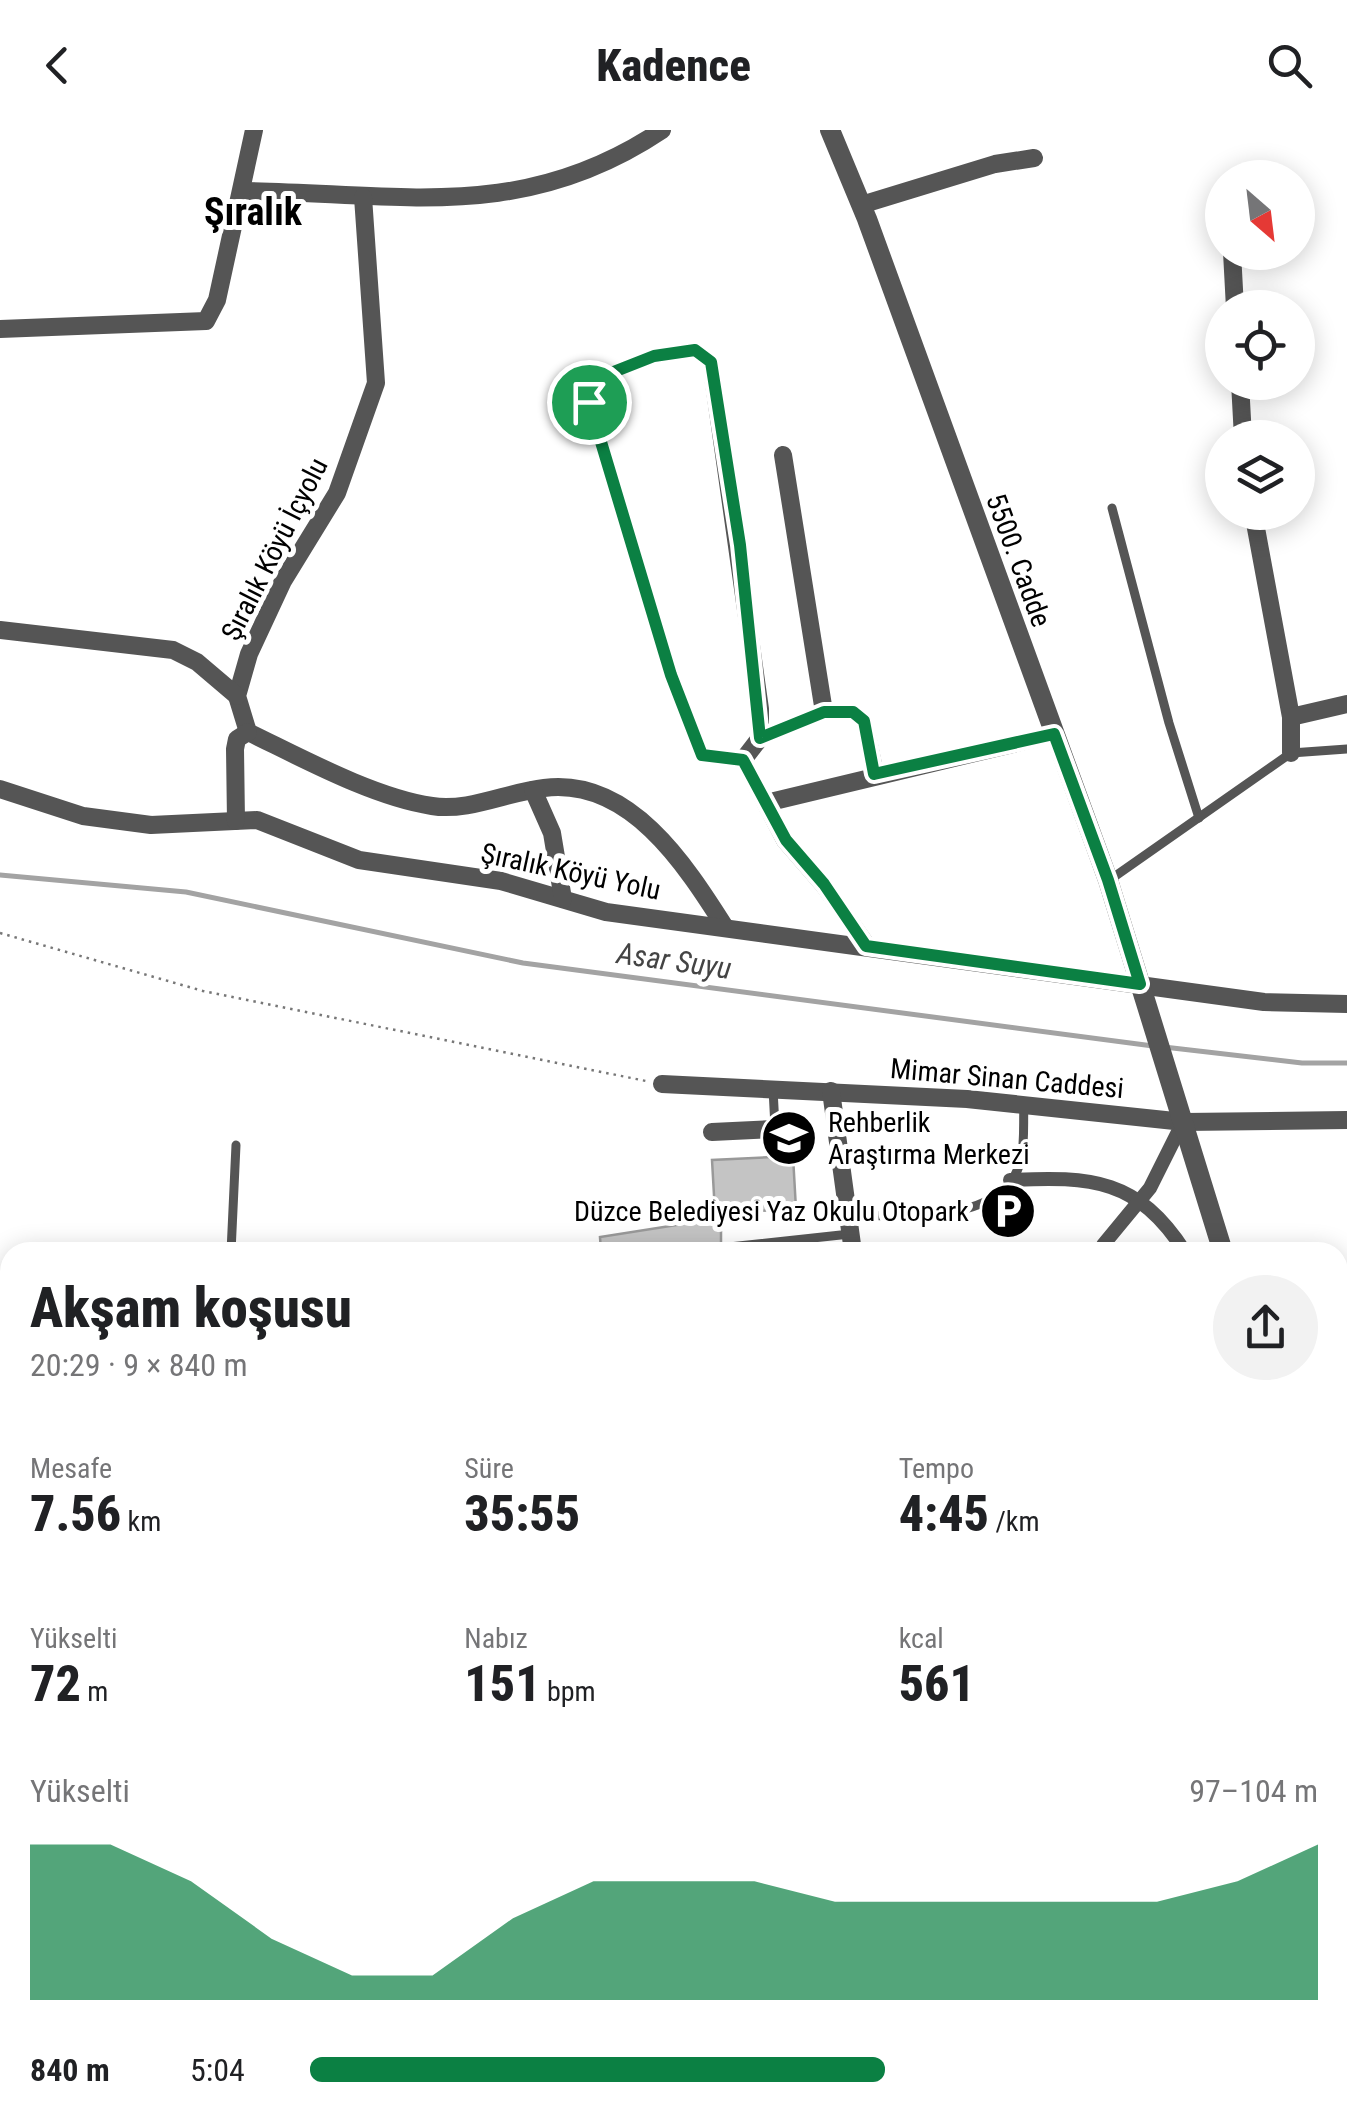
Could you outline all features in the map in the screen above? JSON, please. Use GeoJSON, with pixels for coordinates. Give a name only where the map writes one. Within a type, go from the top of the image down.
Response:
{"type":"FeatureCollection","features":[{"type":"Feature","properties":{"kind":"street"},"geometry":{"type":"LineString","coordinates":[[0,328],[206,321],[217,300],[254,130]]}},
{"type":"Feature","properties":{"kind":"street"},"geometry":{"type":"LineString","coordinates":[[243,192],[454,200],[522,191],[584,174],[662,130]]}},
{"type":"Feature","properties":{"kind":"street","name":"5500. Cadde"},"geometry":{"type":"LineString","coordinates":[[830,130],[1108,880],[1180,1112]]}},
{"type":"Feature","properties":{"kind":"street"},"geometry":{"type":"LineString","coordinates":[[861,206],[995,164],[1034,158]]}},
{"type":"Feature","properties":{"kind":"street","name":"Şıralık Köyü İçyolu"},"geometry":{"type":"LineString","coordinates":[[237,696],[249,654],[282,581],[337,492],[376,382],[363,196]]}},
{"type":"Feature","properties":{"kind":"street"},"geometry":{"type":"LineString","coordinates":[[743,760],[702,755],[671,675],[589,402],[588,382],[610,370],[695,350],[711,362],[740,545],[760,738]]}},
{"type":"Feature","properties":{"kind":"street"},"geometry":{"type":"LineString","coordinates":[[783,455],[824,712]]}},
{"type":"Feature","properties":{"kind":"street"},"geometry":{"type":"LineString","coordinates":[[1256,530],[1292,718],[1291,753]]}},
{"type":"Feature","properties":{"kind":"street"},"geometry":{"type":"LineString","coordinates":[[0,630],[173,650],[197,662],[237,696],[248,732],[312,762],[434,807],[533,790],[588,788],[617,800],[688,870],[726,927]]}},
{"type":"Feature","properties":{"kind":"street"},"geometry":{"type":"LineString","coordinates":[[1292,718],[1347,704]]}},
{"type":"Feature","properties":{"kind":"street"},"geometry":{"type":"LineString","coordinates":[[743,760],[760,738],[824,712],[853,712],[864,721],[874,774]]}},
{"type":"Feature","properties":{"kind":"street"},"geometry":{"type":"LineString","coordinates":[[236,820],[235,750],[237,739],[248,732]]}},
{"type":"Feature","properties":{"kind":"street"},"geometry":{"type":"LineString","coordinates":[[766,803],[874,774],[1054,734]]}},
{"type":"Feature","properties":{"kind":"street"},"geometry":{"type":"LineString","coordinates":[[743,760],[786,840],[824,884],[866,946]]}},
{"type":"Feature","properties":{"kind":"street","name":"Şıralık Köyü Yolu"},"geometry":{"type":"LineString","coordinates":[[0,789],[83,816],[151,825],[257,820],[359,860],[501,880],[606,912],[1264,1002],[1347,1004]]}},
{"type":"Feature","properties":{"kind":"street"},"geometry":{"type":"LineString","coordinates":[[533,790],[552,833],[563,899]]}},
{"type":"Feature","properties":{"kind":"street","name":"Mimar Sinan Caddesi"},"geometry":{"type":"LineString","coordinates":[[662,1084],[1347,1120]]}},
{"type":"Feature","properties":{"kind":"street"},"geometry":{"type":"LineString","coordinates":[[831,1091],[851,1234]]}},
{"type":"Feature","properties":{"kind":"street"},"geometry":{"type":"LineString","coordinates":[[1106,1242],[1140,1201],[1180,1112]]}},
{"type":"Feature","properties":{"kind":"street"},"geometry":{"type":"LineString","coordinates":[[1180,1112],[1220,1242]]}},
{"type":"Feature","properties":{"kind":"street"},"geometry":{"type":"LineString","coordinates":[[712,1132],[775,1137]]}},
{"type":"Feature","properties":{"kind":"street"},"geometry":{"type":"LineString","coordinates":[[1010,1180],[1088,1178],[1130,1192],[1167,1224],[1179,1242]]}},
{"type":"Feature","properties":{"kind":"lane"},"geometry":{"type":"LineString","coordinates":[[1112,508],[1169,723],[1199,818]]}},
{"type":"Feature","properties":{"kind":"lane"},"geometry":{"type":"LineString","coordinates":[[1108,880],[1291,753],[1347,749]]}},
{"type":"Feature","properties":{"kind":"lane"},"geometry":{"type":"LineString","coordinates":[[773,1089],[775,1137]]}},
{"type":"Feature","properties":{"kind":"lane"},"geometry":{"type":"LineString","coordinates":[[770,1242],[851,1234],[955,1212],[1004,1192],[1021,1161],[1024,1104]]}},
{"type":"Feature","properties":{"kind":"lane"},"geometry":{"type":"LineString","coordinates":[[231,1242],[236,1144]]}},
{"type":"Feature","properties":{"kind":"path"},"geometry":{"type":"LineString","coordinates":[[0,933],[202,991],[662,1084]]}},
{"type":"Feature","properties":{"kind":"building","name":"Rehberlik Araştırma Merkezi"},"geometry":{"type":"Polygon","coordinates":[[[793,1156],[796,1209],[715,1213],[712,1160],[793,1156]]]}},
{"type":"Feature","properties":{"kind":"building"},"geometry":{"type":"Polygon","coordinates":[[[721,1218],[721,1242],[600,1242],[600,1237],[721,1218]]]}},
{"type":"Feature","properties":{"kind":"waterway","name":"Asar Suyu"},"geometry":{"type":"LineString","coordinates":[[0,875],[186,892],[523,963],[1153,1046]]}},
{"type":"Feature","properties":{"kind":"waterway","name":"Asar Suyu"},"geometry":{"type":"LineString","coordinates":[[1164,1047],[1302,1063],[1347,1063]]}},
{"type":"Feature","properties":{"kind":"place","name":"Rehberlik Araştırma Merkezi"},"geometry":{"type":"Point","coordinates":[789,1138]}},
{"type":"Feature","properties":{"kind":"place","name":"Düzce Belediyesi Yaz Okulu Otopark"},"geometry":{"type":"Point","coordinates":[1008,1211]}},
{"type":"Feature","properties":{"kind":"district","name":"Şıralık"},"geometry":{"type":"Point","coordinates":[253,212]}},
{"type":"Feature","properties":{"kind":"route"},"geometry":{"type":"LineString","coordinates":[[695,350],[711,362],[740,545],[760,738],[824,712],[853,712],[864,721],[874,774],[1054,734],[1108,880],[1140,984],[866,946],[824,884],[786,840],[743,760],[702,755],[671,675],[609,458],[589,402],[588,382],[610,370],[654,356],[695,350]]}}]}
